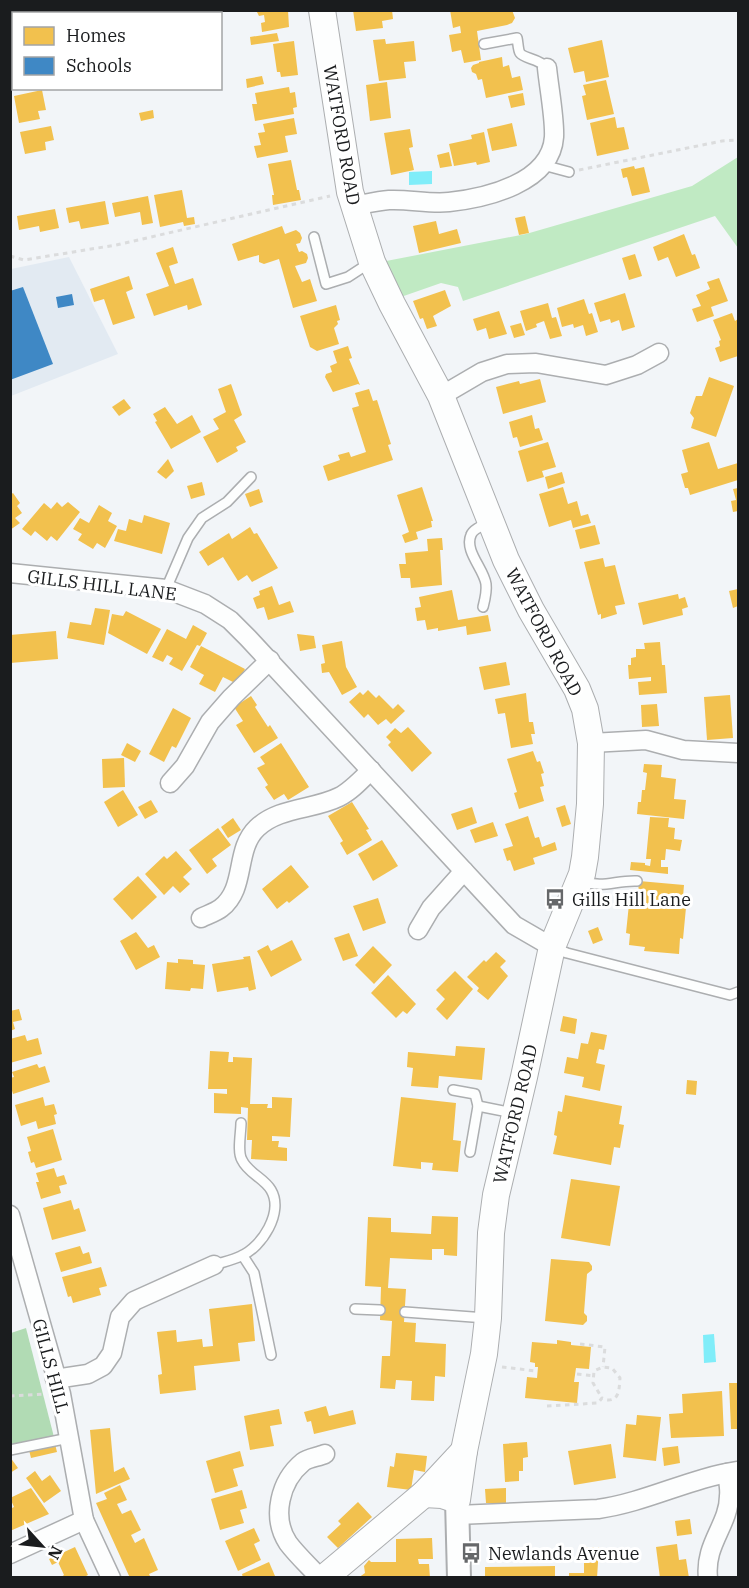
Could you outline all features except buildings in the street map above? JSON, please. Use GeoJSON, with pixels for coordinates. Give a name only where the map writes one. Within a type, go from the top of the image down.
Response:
{"type":"FeatureCollection","features":[{"type":"Feature","properties":{"kind":"main road","name":"WATFORD ROAD"},"geometry":{"type":"LineString","coordinates":[[322,10],[351,199],[372,262],[441,396],[506,560],[531,610],[577,689],[585,710],[591,743],[588,840],[579,880],[552,947],[496,1195],[491,1233],[488,1318],[480,1376],[464,1451],[457,1508]]}},
{"type":"Feature","properties":{"kind":"main road"},"geometry":{"type":"LineString","coordinates":[[324,1578],[424,1494],[464,1451]]}},
{"type":"Feature","properties":{"kind":"main road"},"geometry":{"type":"LineString","coordinates":[[424,1494],[442,1495],[457,1508]]}},
{"type":"Feature","properties":{"kind":"street"},"geometry":{"type":"LineString","coordinates":[[351,199],[430,202],[467,198],[500,191],[531,177],[543,165],[554,138],[547,68]]}},
{"type":"Feature","properties":{"kind":"street"},"geometry":{"type":"LineString","coordinates":[[441,396],[483,372],[507,364],[536,363],[606,375],[637,365],[659,353]]}},
{"type":"Feature","properties":{"kind":"street","name":"GILLS HILL LANE"},"geometry":{"type":"LineString","coordinates":[[10,573],[166,590],[205,603],[230,621],[270,660],[514,925],[552,947]]}},
{"type":"Feature","properties":{"kind":"street"},"geometry":{"type":"LineString","coordinates":[[170,783],[185,766],[210,722],[270,660]]}},
{"type":"Feature","properties":{"kind":"street"},"geometry":{"type":"LineString","coordinates":[[591,743],[646,740],[683,750],[738,753]]}},
{"type":"Feature","properties":{"kind":"street"},"geometry":{"type":"LineString","coordinates":[[201,918],[221,908],[231,897],[237,886],[247,842],[256,829],[285,813],[339,797],[354,787],[371,770]]}},
{"type":"Feature","properties":{"kind":"street"},"geometry":{"type":"LineString","coordinates":[[418,930],[431,908],[464,872]]}},
{"type":"Feature","properties":{"kind":"street","name":"GILLS HILL"},"geometry":{"type":"LineString","coordinates":[[10,1215],[58,1386],[84,1520],[111,1578]]}},
{"type":"Feature","properties":{"kind":"street"},"geometry":{"type":"LineString","coordinates":[[58,1386],[103,1366],[112,1353],[120,1317],[134,1300],[214,1265]]}},
{"type":"Feature","properties":{"kind":"street"},"geometry":{"type":"LineString","coordinates":[[320,1578],[287,1542],[280,1526],[279,1504],[287,1480],[304,1461],[325,1454]]}},
{"type":"Feature","properties":{"kind":"street"},"geometry":{"type":"LineString","coordinates":[[459,1578],[457,1508],[598,1509],[619,1506],[698,1479],[733,1472],[726,1512],[709,1552],[708,1578]]}},
{"type":"Feature","properties":{"kind":"street"},"geometry":{"type":"LineString","coordinates":[[10,1554],[84,1520]]}},
{"type":"Feature","properties":{"kind":"lane"},"geometry":{"type":"LineString","coordinates":[[484,44],[517,38],[520,53],[523,56],[537,60],[547,68]]}},
{"type":"Feature","properties":{"kind":"lane"},"geometry":{"type":"LineString","coordinates":[[543,165],[569,172]]}},
{"type":"Feature","properties":{"kind":"lane"},"geometry":{"type":"LineString","coordinates":[[314,237],[326,284],[348,277],[372,262]]}},
{"type":"Feature","properties":{"kind":"lane"},"geometry":{"type":"LineString","coordinates":[[166,590],[188,538],[202,518],[227,502],[251,477]]}},
{"type":"Feature","properties":{"kind":"lane"},"geometry":{"type":"LineString","coordinates":[[483,607],[486,583],[469,543],[474,531],[490,522]]}},
{"type":"Feature","properties":{"kind":"lane"},"geometry":{"type":"LineString","coordinates":[[579,880],[603,886],[623,880],[638,881]]}},
{"type":"Feature","properties":{"kind":"lane"},"geometry":{"type":"LineString","coordinates":[[552,947],[567,954],[730,995],[738,992]]}},
{"type":"Feature","properties":{"kind":"lane"},"geometry":{"type":"LineString","coordinates":[[453,1090],[475,1094],[478,1106],[470,1152]]}},
{"type":"Feature","properties":{"kind":"lane"},"geometry":{"type":"LineString","coordinates":[[478,1106],[515,1113]]}},
{"type":"Feature","properties":{"kind":"lane"},"geometry":{"type":"LineString","coordinates":[[214,1265],[243,1256],[262,1238],[272,1223],[276,1203],[270,1189],[240,1158],[241,1123]]}},
{"type":"Feature","properties":{"kind":"lane"},"geometry":{"type":"LineString","coordinates":[[243,1256],[254,1274],[271,1355]]}},
{"type":"Feature","properties":{"kind":"lane"},"geometry":{"type":"LineString","coordinates":[[355,1309],[380,1310]]}},
{"type":"Feature","properties":{"kind":"lane"},"geometry":{"type":"LineString","coordinates":[[405,1312],[488,1318]]}},
{"type":"Feature","properties":{"kind":"lane"},"geometry":{"type":"LineString","coordinates":[[10,1450],[69,1438]]}},
{"type":"Feature","properties":{"kind":"path"},"geometry":{"type":"LineString","coordinates":[[569,172],[722,141],[738,140]]}},
{"type":"Feature","properties":{"kind":"path"},"geometry":{"type":"LineString","coordinates":[[10,255],[24,260],[351,199]]}},
{"type":"Feature","properties":{"kind":"path"},"geometry":{"type":"LineString","coordinates":[[580,1344],[605,1347],[603,1367]]}},
{"type":"Feature","properties":{"kind":"path"},"geometry":{"type":"LineString","coordinates":[[494,1366],[536,1371]]}},
{"type":"Feature","properties":{"kind":"path"},"geometry":{"type":"LineString","coordinates":[[603,1367],[612,1368],[620,1378],[615,1399],[602,1398],[593,1383],[594,1371],[603,1367]]}},
{"type":"Feature","properties":{"kind":"path"},"geometry":{"type":"LineString","coordinates":[[577,1374],[594,1376]]}},
{"type":"Feature","properties":{"kind":"path"},"geometry":{"type":"LineString","coordinates":[[10,1396],[58,1386]]}},
{"type":"Feature","properties":{"kind":"path"},"geometry":{"type":"LineString","coordinates":[[548,1406],[598,1403],[602,1398]]}},
{"type":"Feature","properties":{"kind":"shaded area"},"geometry":{"type":"Polygon","coordinates":[[[69,257],[118,354],[11,396],[11,269],[69,257]]]}},
{"type":"Feature","properties":{"kind":"green space"},"geometry":{"type":"Polygon","coordinates":[[[738,157],[738,248],[715,216],[463,301],[458,287],[441,283],[398,298],[381,262],[526,234],[692,186],[738,157]]]}},
{"type":"Feature","properties":{"kind":"green space"},"geometry":{"type":"Polygon","coordinates":[[[26,1328],[55,1441],[11,1454],[11,1333],[26,1328]]]}},
{"type":"Feature","properties":{"kind":"water"},"geometry":{"type":"Polygon","coordinates":[[[432,171],[432,184],[409,185],[409,172],[432,171]]]}},
{"type":"Feature","properties":{"kind":"water"},"geometry":{"type":"Polygon","coordinates":[[[714,1334],[716,1362],[704,1363],[703,1335],[714,1334]]]}},
{"type":"Feature","properties":{"kind":"place","name":"Gills Hill Lane"},"geometry":{"type":"Point","coordinates":[555,899]}},
{"type":"Feature","properties":{"kind":"place","name":"Newlands Avenue"},"geometry":{"type":"Point","coordinates":[471,1553]}}]}
